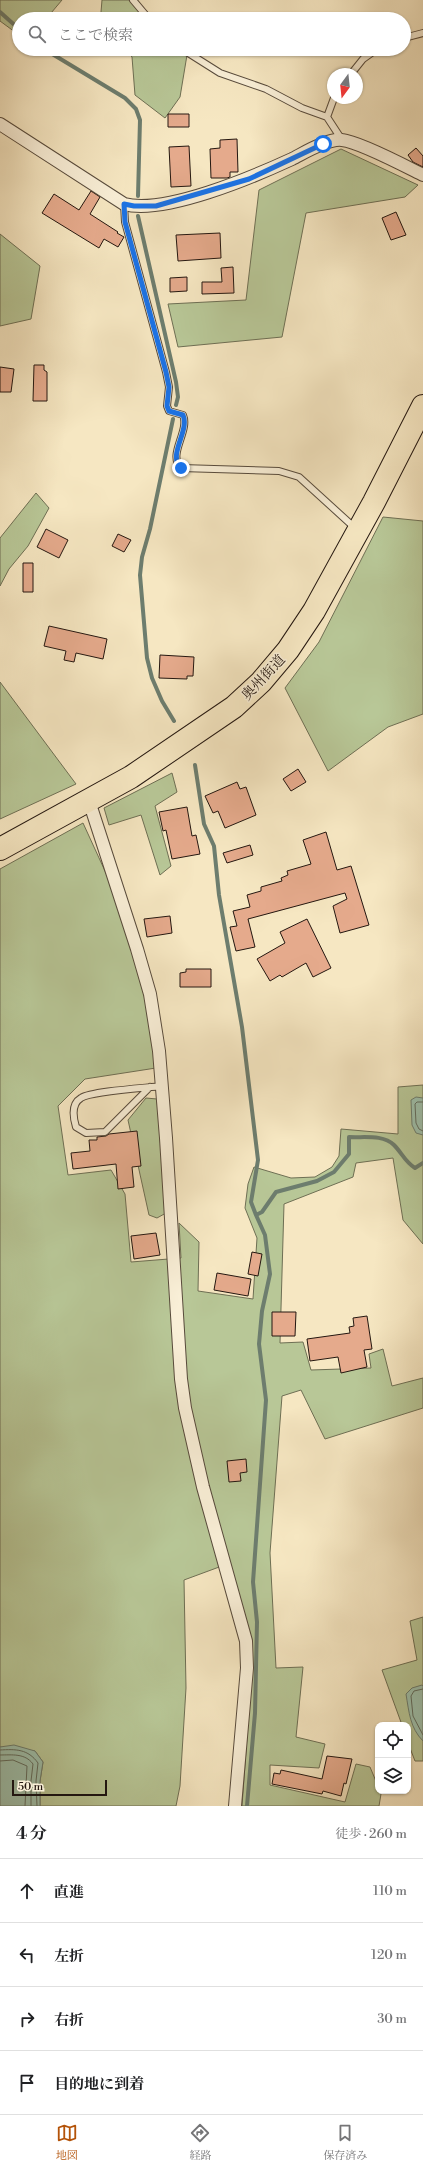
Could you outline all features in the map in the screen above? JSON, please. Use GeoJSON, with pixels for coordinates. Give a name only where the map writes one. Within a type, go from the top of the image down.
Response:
{"type":"FeatureCollection","features":[{"type":"Feature","properties":{"kind":"highway","name":"奥州街道"},"geometry":{"type":"LineString","coordinates":[[0,849],[131,777],[234,707],[261,682],[288,650],[314,611],[358,531],[423,406]]}},
{"type":"Feature","properties":{"kind":"street"},"geometry":{"type":"LineString","coordinates":[[0,124],[124,204],[145,207],[173,202],[249,179],[323,144],[342,140],[423,175]]}},
{"type":"Feature","properties":{"kind":"street"},"geometry":{"type":"LineString","coordinates":[[88,801],[150,994],[159,1051],[156,1086],[184,1401],[203,1488],[246,1641],[247,1668],[235,1806]]}},
{"type":"Feature","properties":{"kind":"lane"},"geometry":{"type":"LineString","coordinates":[[133,0],[143,12]]}},
{"type":"Feature","properties":{"kind":"lane"},"geometry":{"type":"LineString","coordinates":[[411,36],[423,33]]}},
{"type":"Feature","properties":{"kind":"lane"},"geometry":{"type":"LineString","coordinates":[[193,56],[220,73],[266,88],[302,108],[327,117],[342,140]]}},
{"type":"Feature","properties":{"kind":"lane"},"geometry":{"type":"LineString","coordinates":[[356,68],[367,56]]}},
{"type":"Feature","properties":{"kind":"lane"},"geometry":{"type":"LineString","coordinates":[[327,117],[332,104]]}},
{"type":"Feature","properties":{"kind":"lane"},"geometry":{"type":"LineString","coordinates":[[124,204],[125,222],[166,372],[169,387],[167,406],[169,411],[183,415],[186,421],[176,458],[177,465],[181,468],[279,471],[299,477],[358,531]]}},
{"type":"Feature","properties":{"kind":"lane"},"geometry":{"type":"LineString","coordinates":[[156,1086],[105,1132],[86,1133],[76,1126],[74,1112],[80,1098],[90,1095],[156,1086]]}},
{"type":"Feature","properties":{"kind":"shaded area"},"geometry":{"type":"Polygon","coordinates":[[[0,0],[62,0],[52,12],[12,12],[12,30],[0,21],[0,0]]]}},
{"type":"Feature","properties":{"kind":"shaded area"},"geometry":{"type":"Polygon","coordinates":[[[102,0],[136,0],[147,12],[101,12],[102,0]]]}},
{"type":"Feature","properties":{"kind":"shaded area"},"geometry":{"type":"Polygon","coordinates":[[[131,56],[187,56],[180,97],[165,118],[135,95],[131,56]]]}},
{"type":"Feature","properties":{"kind":"shaded area"},"geometry":{"type":"Polygon","coordinates":[[[341,149],[418,185],[405,197],[306,213],[282,337],[178,347],[168,304],[246,300],[259,190],[341,149]]]}},
{"type":"Feature","properties":{"kind":"shaded area"},"geometry":{"type":"Polygon","coordinates":[[[0,234],[40,266],[31,319],[0,326],[0,234]]]}},
{"type":"Feature","properties":{"kind":"shaded area"},"geometry":{"type":"Polygon","coordinates":[[[36,493],[49,508],[28,546],[9,569],[0,586],[0,538],[36,493]]]}},
{"type":"Feature","properties":{"kind":"shaded area"},"geometry":{"type":"Polygon","coordinates":[[[383,517],[423,521],[423,714],[388,727],[328,771],[285,688],[319,642],[383,517]]]}},
{"type":"Feature","properties":{"kind":"shaded area"},"geometry":{"type":"Polygon","coordinates":[[[0,682],[76,784],[0,819],[0,682]]]}},
{"type":"Feature","properties":{"kind":"shaded area"},"geometry":{"type":"Polygon","coordinates":[[[172,773],[177,792],[155,806],[171,866],[160,875],[141,815],[109,825],[104,808],[172,773]]]}},
{"type":"Feature","properties":{"kind":"shaded area"},"geometry":{"type":"Polygon","coordinates":[[[83,823],[116,895],[149,1013],[156,1068],[85,1079],[58,1106],[68,1175],[111,1170],[125,1194],[131,1262],[181,1258],[179,1223],[199,1242],[198,1291],[253,1299],[257,1238],[245,1208],[248,1184],[254,1167],[291,1178],[315,1177],[332,1167],[339,1156],[341,1129],[398,1134],[398,1087],[423,1085],[423,1244],[403,1220],[393,1158],[356,1163],[353,1177],[284,1204],[280,1343],[303,1342],[311,1370],[371,1368],[369,1354],[383,1349],[392,1386],[423,1378],[423,1408],[325,1439],[301,1390],[282,1396],[270,1553],[276,1668],[303,1667],[296,1737],[325,1744],[319,1768],[270,1765],[270,1785],[345,1802],[356,1764],[370,1767],[375,1779],[375,1794],[381,1794],[379,1806],[242,1806],[252,1668],[250,1633],[230,1563],[184,1580],[186,1688],[180,1786],[176,1806],[40,1806],[40,1781],[43,1762],[35,1751],[0,1747],[0,869],[83,823]]]}},
{"type":"Feature","properties":{"kind":"shaded area"},"geometry":{"type":"Polygon","coordinates":[[[146,1098],[157,1099],[166,1213],[157,1218],[149,1215],[128,1120],[146,1098]]]}},
{"type":"Feature","properties":{"kind":"shaded area"},"geometry":{"type":"Polygon","coordinates":[[[423,1617],[423,1761],[415,1761],[411,1751],[411,1722],[401,1722],[382,1670],[417,1660],[410,1621],[423,1617]]]}},
{"type":"Feature","properties":{"kind":"water"},"geometry":{"type":"Polygon","coordinates":[[[416,1097],[423,1098],[423,1135],[416,1133],[412,1125],[411,1100],[416,1097]]]}},
{"type":"Feature","properties":{"kind":"water"},"geometry":{"type":"Polygon","coordinates":[[[422,1685],[423,1741],[415,1731],[409,1713],[406,1694],[412,1688],[422,1685]]]}},
{"type":"Feature","properties":{"kind":"water"},"geometry":{"type":"Polygon","coordinates":[[[14,1745],[35,1751],[43,1762],[40,1781],[40,1806],[0,1806],[0,1747],[14,1745]]]}},
{"type":"Feature","properties":{"kind":"building"},"geometry":{"type":"Polygon","coordinates":[[[168,114],[189,114],[189,127],[168,127],[168,114]]]}},
{"type":"Feature","properties":{"kind":"building"},"geometry":{"type":"Polygon","coordinates":[[[237,139],[238,172],[230,172],[230,177],[227,178],[211,178],[210,149],[220,148],[220,140],[237,139]]]}},
{"type":"Feature","properties":{"kind":"building"},"geometry":{"type":"Polygon","coordinates":[[[189,146],[191,186],[171,187],[169,147],[189,146]]]}},
{"type":"Feature","properties":{"kind":"building"},"geometry":{"type":"Polygon","coordinates":[[[416,148],[423,156],[423,167],[413,162],[408,155],[416,148]]]}},
{"type":"Feature","properties":{"kind":"building"},"geometry":{"type":"Polygon","coordinates":[[[91,191],[100,197],[90,214],[124,237],[118,247],[104,239],[99,248],[42,213],[54,194],[79,210],[91,191]]]}},
{"type":"Feature","properties":{"kind":"building"},"geometry":{"type":"Polygon","coordinates":[[[396,212],[406,235],[391,240],[382,218],[396,212]]]}},
{"type":"Feature","properties":{"kind":"building"},"geometry":{"type":"Polygon","coordinates":[[[220,233],[221,258],[178,261],[176,235],[220,233]]]}},
{"type":"Feature","properties":{"kind":"building"},"geometry":{"type":"Polygon","coordinates":[[[233,267],[234,293],[202,294],[202,282],[222,282],[221,268],[233,267]]]}},
{"type":"Feature","properties":{"kind":"building"},"geometry":{"type":"Polygon","coordinates":[[[187,277],[187,291],[170,292],[170,278],[187,277]]]}},
{"type":"Feature","properties":{"kind":"building"},"geometry":{"type":"Polygon","coordinates":[[[34,365],[44,365],[44,370],[47,372],[47,401],[33,401],[34,365]]]}},
{"type":"Feature","properties":{"kind":"building"},"geometry":{"type":"Polygon","coordinates":[[[0,367],[14,369],[11,392],[0,392],[0,367]]]}},
{"type":"Feature","properties":{"kind":"building"},"geometry":{"type":"Polygon","coordinates":[[[46,529],[68,540],[59,558],[37,547],[46,529]]]}},
{"type":"Feature","properties":{"kind":"building"},"geometry":{"type":"Polygon","coordinates":[[[118,534],[131,540],[124,552],[112,546],[118,534]]]}},
{"type":"Feature","properties":{"kind":"building"},"geometry":{"type":"Polygon","coordinates":[[[23,563],[33,563],[33,592],[23,592],[23,563]]]}},
{"type":"Feature","properties":{"kind":"building"},"geometry":{"type":"Polygon","coordinates":[[[49,626],[107,639],[103,659],[76,653],[74,662],[64,660],[66,651],[44,646],[49,626]]]}},
{"type":"Feature","properties":{"kind":"building"},"geometry":{"type":"Polygon","coordinates":[[[160,655],[194,657],[193,676],[187,676],[187,679],[159,678],[160,655]]]}},
{"type":"Feature","properties":{"kind":"building"},"geometry":{"type":"Polygon","coordinates":[[[298,769],[306,782],[291,791],[283,779],[298,769]]]}},
{"type":"Feature","properties":{"kind":"building"},"geometry":{"type":"Polygon","coordinates":[[[237,782],[240,789],[246,787],[256,815],[225,828],[218,811],[213,813],[205,796],[237,782]]]}},
{"type":"Feature","properties":{"kind":"building"},"geometry":{"type":"Polygon","coordinates":[[[187,807],[192,836],[196,835],[200,854],[172,859],[166,830],[163,831],[159,812],[187,807]]]}},
{"type":"Feature","properties":{"kind":"building"},"geometry":{"type":"Polygon","coordinates":[[[326,832],[337,870],[351,866],[369,925],[340,933],[333,906],[347,899],[345,893],[248,919],[255,947],[236,951],[230,927],[237,926],[233,911],[250,907],[247,895],[261,891],[261,887],[282,881],[281,878],[288,875],[287,871],[311,864],[303,840],[326,832]]]}},
{"type":"Feature","properties":{"kind":"building"},"geometry":{"type":"Polygon","coordinates":[[[250,845],[253,855],[227,863],[223,853],[250,845]]]}},
{"type":"Feature","properties":{"kind":"building"},"geometry":{"type":"Polygon","coordinates":[[[170,916],[172,933],[147,937],[144,919],[170,916]]]}},
{"type":"Feature","properties":{"kind":"building"},"geometry":{"type":"Polygon","coordinates":[[[307,919],[331,968],[313,977],[306,963],[282,977],[280,975],[270,981],[257,959],[285,943],[280,932],[307,919]]]}},
{"type":"Feature","properties":{"kind":"building"},"geometry":{"type":"Polygon","coordinates":[[[186,969],[211,969],[211,987],[180,987],[180,973],[186,972],[186,969]]]}},
{"type":"Feature","properties":{"kind":"building"},"geometry":{"type":"Polygon","coordinates":[[[137,1131],[141,1166],[132,1167],[134,1187],[118,1189],[116,1164],[73,1169],[71,1153],[90,1151],[89,1140],[97,1140],[97,1137],[106,1136],[109,1134],[137,1131]]]}},
{"type":"Feature","properties":{"kind":"building"},"geometry":{"type":"Polygon","coordinates":[[[156,1233],[160,1255],[134,1259],[131,1236],[156,1233]]]}},
{"type":"Feature","properties":{"kind":"building"},"geometry":{"type":"Polygon","coordinates":[[[252,1252],[262,1254],[258,1276],[248,1274],[252,1252]]]}},
{"type":"Feature","properties":{"kind":"building"},"geometry":{"type":"Polygon","coordinates":[[[217,1273],[251,1279],[248,1296],[214,1290],[217,1273]]]}},
{"type":"Feature","properties":{"kind":"building"},"geometry":{"type":"Polygon","coordinates":[[[272,1312],[296,1312],[295,1336],[272,1336],[272,1312]]]}},
{"type":"Feature","properties":{"kind":"building"},"geometry":{"type":"Polygon","coordinates":[[[367,1316],[372,1349],[364,1350],[367,1367],[341,1373],[338,1357],[310,1361],[307,1339],[350,1333],[349,1327],[354,1326],[353,1318],[367,1316]]]}},
{"type":"Feature","properties":{"kind":"building"},"geometry":{"type":"Polygon","coordinates":[[[246,1459],[247,1472],[240,1473],[241,1481],[229,1482],[227,1461],[246,1459]]]}},
{"type":"Feature","properties":{"kind":"building"},"geometry":{"type":"Polygon","coordinates":[[[327,1756],[352,1759],[346,1784],[344,1783],[341,1796],[323,1791],[322,1794],[272,1784],[274,1773],[280,1774],[281,1770],[322,1779],[327,1756]]]}},
{"type":"Feature","properties":{"kind":"waterway"},"geometry":{"type":"LineString","coordinates":[[0,12],[12,23]]}},
{"type":"Feature","properties":{"kind":"waterway"},"geometry":{"type":"LineString","coordinates":[[56,56],[125,98],[136,109],[140,120],[138,196]]}},
{"type":"Feature","properties":{"kind":"waterway"},"geometry":{"type":"LineString","coordinates":[[138,216],[176,382],[178,397],[176,405]]}},
{"type":"Feature","properties":{"kind":"waterway"},"geometry":{"type":"LineString","coordinates":[[173,419],[150,529],[142,557],[140,575],[147,658],[152,678],[162,701],[174,721]]}},
{"type":"Feature","properties":{"kind":"waterway"},"geometry":{"type":"LineString","coordinates":[[195,765],[204,824],[214,846],[219,895],[242,1027],[258,1160],[251,1202],[256,1215]]}},
{"type":"Feature","properties":{"kind":"waterway"},"geometry":{"type":"LineString","coordinates":[[247,1806],[255,1713],[257,1622],[253,1582],[266,1400],[259,1344],[262,1311],[270,1274],[265,1235],[256,1215],[262,1212],[276,1192],[317,1181],[334,1172],[349,1154],[349,1137],[373,1137],[384,1139],[394,1145],[415,1168],[423,1163]]}},
{"type":"Feature","properties":{"kind":"route"},"geometry":{"type":"LineString","coordinates":[[181,468],[177,465],[176,458],[186,421],[183,415],[169,411],[167,406],[169,387],[166,372],[155,327],[125,222],[124,204],[145,207],[173,202],[249,179],[323,144]]}}]}
